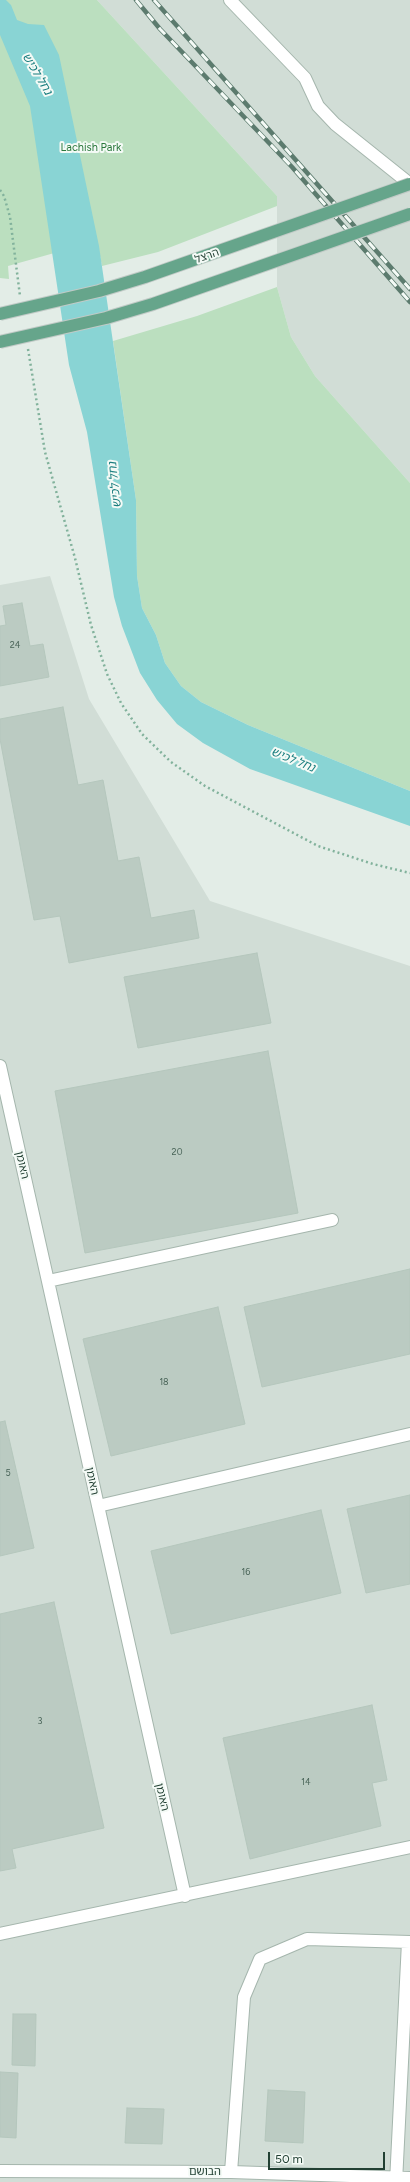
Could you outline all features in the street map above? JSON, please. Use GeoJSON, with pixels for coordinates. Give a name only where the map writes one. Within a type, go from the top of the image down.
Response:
{"type":"FeatureCollection","features":[{"type":"Feature","properties":{"kind":"main road","name":"הרצל"},"geometry":{"type":"LineString","coordinates":[[0,314],[99,291],[152,275],[410,184]]}},
{"type":"Feature","properties":{"kind":"main road"},"geometry":{"type":"LineString","coordinates":[[0,342],[106,318],[167,300],[410,214]]}},
{"type":"Feature","properties":{"kind":"street"},"geometry":{"type":"LineString","coordinates":[[230,0],[305,78],[318,106],[335,124],[410,184]]}},
{"type":"Feature","properties":{"kind":"street","name":"האומן"},"geometry":{"type":"LineString","coordinates":[[0,1066],[184,1896]]}},
{"type":"Feature","properties":{"kind":"street"},"geometry":{"type":"LineString","coordinates":[[48,1281],[332,1220]]}},
{"type":"Feature","properties":{"kind":"street"},"geometry":{"type":"LineString","coordinates":[[98,1506],[410,1434]]}},
{"type":"Feature","properties":{"kind":"street"},"geometry":{"type":"LineString","coordinates":[[0,1934],[410,1847]]}},
{"type":"Feature","properties":{"kind":"street"},"geometry":{"type":"LineString","coordinates":[[231,2172],[244,1997],[260,1959],[306,1939],[409,1942],[396,2180]]}},
{"type":"Feature","properties":{"kind":"street","name":"הבושם"},"geometry":{"type":"LineString","coordinates":[[0,2171],[231,2172],[396,2180],[410,2178]]}},
{"type":"Feature","properties":{"kind":"path"},"geometry":{"type":"LineString","coordinates":[[0,190],[4,196],[10,217],[21,302]]}},
{"type":"Feature","properties":{"kind":"path"},"geometry":{"type":"LineString","coordinates":[[28,347],[45,452],[75,558],[91,625],[107,674],[121,703],[142,734],[171,762],[204,786],[318,846],[373,864],[410,874]]}},
{"type":"Feature","properties":{"kind":"shaded area"},"geometry":{"type":"Polygon","coordinates":[[[97,0],[410,0],[410,483],[315,376],[291,337],[277,287],[277,196],[97,0]]]}},
{"type":"Feature","properties":{"kind":"shaded area"},"geometry":{"type":"Polygon","coordinates":[[[50,576],[89,699],[210,901],[410,966],[410,2182],[0,2182],[0,585],[50,576]]]}},
{"type":"Feature","properties":{"kind":"green space","name":"Lachish Park"},"geometry":{"type":"Polygon","coordinates":[[[0,0],[97,0],[277,196],[277,206],[158,252],[102,266],[97,241],[8,266],[9,279],[0,278],[0,0]]]}},
{"type":"Feature","properties":{"kind":"green space"},"geometry":{"type":"Polygon","coordinates":[[[277,287],[291,337],[315,376],[410,483],[410,791],[248,725],[201,702],[181,686],[165,663],[156,635],[142,608],[137,576],[136,500],[113,341],[197,316],[277,287]]]}},
{"type":"Feature","properties":{"kind":"water","name":"נחל לכיש"},"geometry":{"type":"Polygon","coordinates":[[[0,0],[6,0],[11,5],[17,20],[28,24],[44,25],[59,55],[99,246],[136,500],[137,576],[142,608],[156,635],[165,663],[181,686],[201,702],[248,725],[410,791],[410,826],[250,769],[203,743],[177,724],[157,700],[140,673],[122,626],[114,597],[87,432],[69,365],[30,106],[0,35],[0,0]]]}},
{"type":"Feature","properties":{"kind":"building"},"geometry":{"type":"Polygon","coordinates":[[[22,603],[30,646],[43,644],[49,677],[0,686],[0,626],[6,625],[3,606],[22,603]]]}},
{"type":"Feature","properties":{"kind":"building"},"geometry":{"type":"Polygon","coordinates":[[[63,707],[78,785],[103,780],[118,861],[139,857],[151,918],[194,910],[199,938],[69,963],[60,916],[34,920],[0,739],[0,719],[63,707]]]}},
{"type":"Feature","properties":{"kind":"building"},"geometry":{"type":"Polygon","coordinates":[[[257,953],[271,1023],[138,1048],[124,977],[257,953]]]}},
{"type":"Feature","properties":{"kind":"building"},"geometry":{"type":"Polygon","coordinates":[[[268,1051],[298,1213],[85,1253],[55,1091],[268,1051]]]}},
{"type":"Feature","properties":{"kind":"building"},"geometry":{"type":"Polygon","coordinates":[[[410,1269],[410,1354],[262,1387],[244,1307],[410,1269]]]}},
{"type":"Feature","properties":{"kind":"building"},"geometry":{"type":"Polygon","coordinates":[[[218,1307],[245,1424],[111,1456],[83,1339],[218,1307]]]}},
{"type":"Feature","properties":{"kind":"building"},"geometry":{"type":"Polygon","coordinates":[[[5,1421],[34,1548],[0,1556],[0,1422],[5,1421]]]}},
{"type":"Feature","properties":{"kind":"building"},"geometry":{"type":"Polygon","coordinates":[[[410,1495],[410,1584],[366,1593],[347,1509],[410,1495]]]}},
{"type":"Feature","properties":{"kind":"building"},"geometry":{"type":"Polygon","coordinates":[[[321,1510],[341,1593],[171,1634],[151,1551],[321,1510]]]}},
{"type":"Feature","properties":{"kind":"building"},"geometry":{"type":"Polygon","coordinates":[[[54,1602],[104,1828],[12,1849],[16,1868],[0,1871],[0,1614],[54,1602]]]}},
{"type":"Feature","properties":{"kind":"building"},"geometry":{"type":"Polygon","coordinates":[[[372,1705],[387,1780],[372,1783],[381,1826],[250,1859],[223,1738],[372,1705]]]}},
{"type":"Feature","properties":{"kind":"building"},"geometry":{"type":"Polygon","coordinates":[[[13,2014],[36,2014],[35,2066],[12,2065],[13,2014]]]}},
{"type":"Feature","properties":{"kind":"building"},"geometry":{"type":"Polygon","coordinates":[[[0,2072],[18,2073],[16,2138],[0,2137],[0,2072]]]}},
{"type":"Feature","properties":{"kind":"building"},"geometry":{"type":"Polygon","coordinates":[[[268,2090],[305,2092],[303,2143],[265,2141],[268,2090]]]}},
{"type":"Feature","properties":{"kind":"building"},"geometry":{"type":"Polygon","coordinates":[[[127,2108],[164,2109],[162,2144],[125,2143],[127,2108]]]}},
{"type":"Feature","properties":{"kind":"railway"},"geometry":{"type":"LineString","coordinates":[[136,0],[160,29],[292,167],[410,302]]}},
{"type":"Feature","properties":{"kind":"railway"},"geometry":{"type":"LineString","coordinates":[[154,0],[410,289]]}}]}
